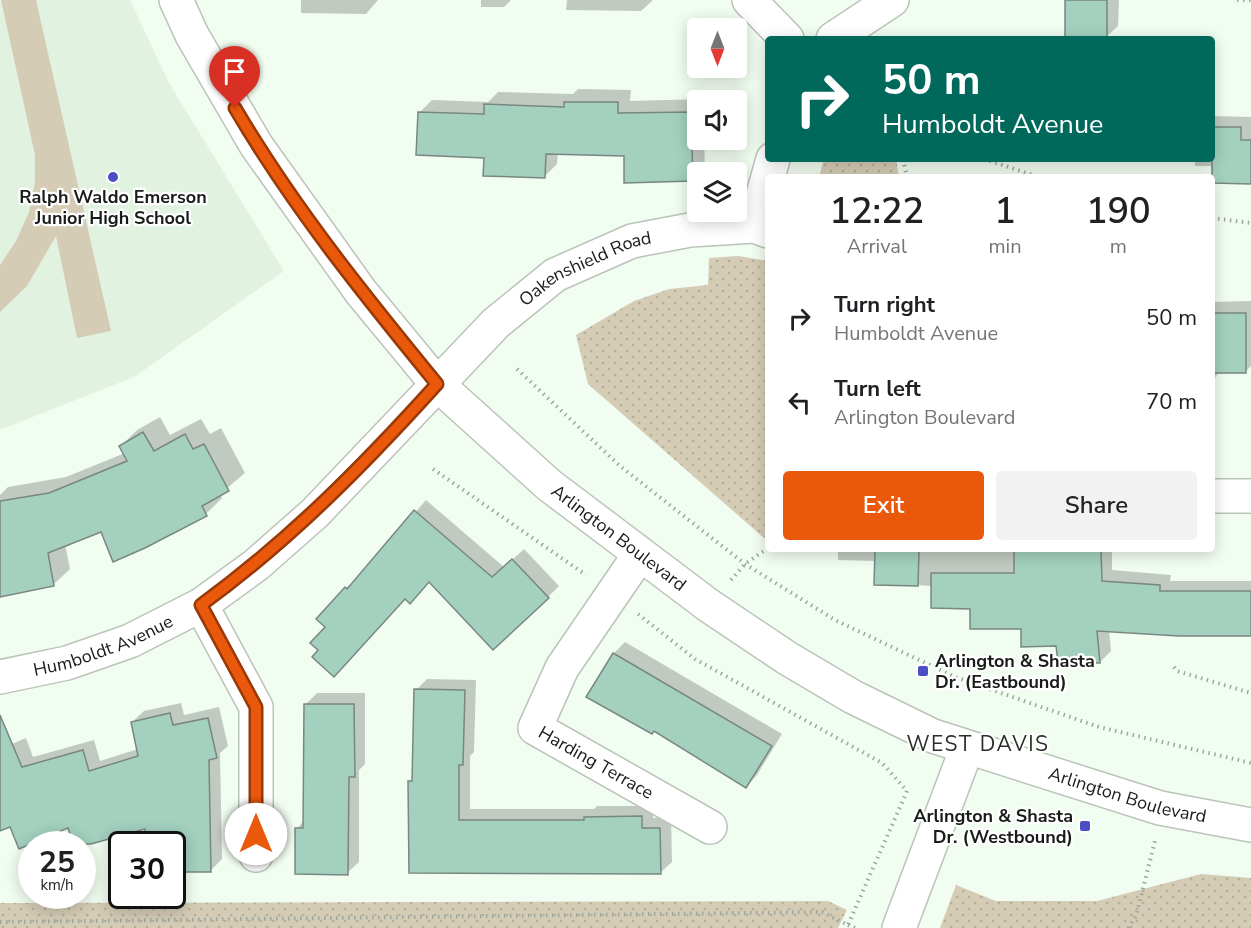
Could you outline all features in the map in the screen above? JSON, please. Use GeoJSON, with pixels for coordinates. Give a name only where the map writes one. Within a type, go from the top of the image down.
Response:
{"type":"FeatureCollection","features":[{"type":"Feature","properties":{"kind":"street","name":"Arlington Boulevard"},"geometry":{"type":"LineString","coordinates":[[176,0],[192,35],[256,145],[362,292],[437,384],[549,486],[708,605],[787,658],[853,697],[933,736],[1160,808],[1251,825]]}},
{"type":"Feature","properties":{"kind":"street"},"geometry":{"type":"LineString","coordinates":[[749,0],[785,36]]}},
{"type":"Feature","properties":{"kind":"street"},"geometry":{"type":"LineString","coordinates":[[837,36],[891,0]]}},
{"type":"Feature","properties":{"kind":"street"},"geometry":{"type":"LineString","coordinates":[[761,229],[765,206]]}},
{"type":"Feature","properties":{"kind":"street","name":"Oakenshield Road"},"geometry":{"type":"LineString","coordinates":[[437,384],[496,323],[555,275],[632,241],[690,230],[761,229]]}},
{"type":"Feature","properties":{"kind":"street","name":"Humboldt Avenue"},"geometry":{"type":"LineString","coordinates":[[0,677],[68,663],[130,641],[201,605],[256,565],[315,513],[437,384]]}},
{"type":"Feature","properties":{"kind":"street"},"geometry":{"type":"LineString","coordinates":[[1215,496],[1251,496]]}},
{"type":"Feature","properties":{"kind":"street","name":"Harding Terrace"},"geometry":{"type":"LineString","coordinates":[[640,554],[562,668],[535,728],[710,827]]}},
{"type":"Feature","properties":{"kind":"street"},"geometry":{"type":"LineString","coordinates":[[201,605],[256,707],[256,855]]}},
{"type":"Feature","properties":{"kind":"street"},"geometry":{"type":"LineString","coordinates":[[899,928],[967,748]]}},
{"type":"Feature","properties":{"kind":"path"},"geometry":{"type":"LineString","coordinates":[[1237,0],[1251,0]]}},
{"type":"Feature","properties":{"kind":"path"},"geometry":{"type":"LineString","coordinates":[[993,162],[1030,174]]}},
{"type":"Feature","properties":{"kind":"path"},"geometry":{"type":"LineString","coordinates":[[1215,218],[1251,223]]}},
{"type":"Feature","properties":{"kind":"path"},"geometry":{"type":"LineString","coordinates":[[517,369],[621,466],[745,564],[835,620],[955,677],[1099,727],[1251,762]]}},
{"type":"Feature","properties":{"kind":"path"},"geometry":{"type":"LineString","coordinates":[[433,469],[612,595],[695,659],[882,763],[907,791],[848,926]]}},
{"type":"Feature","properties":{"kind":"path"},"geometry":{"type":"LineString","coordinates":[[708,605],[745,564],[765,550]]}},
{"type":"Feature","properties":{"kind":"path"},"geometry":{"type":"LineString","coordinates":[[1174,666],[1177,671],[1251,693]]}},
{"type":"Feature","properties":{"kind":"path"},"geometry":{"type":"LineString","coordinates":[[1128,928],[1136,916],[1147,880],[1160,808]]}},
{"type":"Feature","properties":{"kind":"path"},"geometry":{"type":"LineString","coordinates":[[0,922],[822,912],[855,928]]}},
{"type":"Feature","properties":{"kind":"shaded area","name":"Ralph Waldo Emerson Junior High School"},"geometry":{"type":"Polygon","coordinates":[[[0,0],[130,0],[169,83],[284,271],[134,377],[0,430],[0,0]]]}},
{"type":"Feature","properties":{"kind":"shaded area"},"geometry":{"type":"Polygon","coordinates":[[[1,0],[36,0],[111,331],[77,338],[56,236],[27,286],[0,312],[0,265],[16,241],[29,212],[35,182],[35,155],[1,0]]]}},
{"type":"Feature","properties":{"kind":"shaded area"},"geometry":{"type":"Polygon","coordinates":[[[823,162],[896,162],[898,174],[820,174],[823,162]]]}},
{"type":"Feature","properties":{"kind":"shaded area"},"geometry":{"type":"Polygon","coordinates":[[[738,256],[765,260],[764,538],[588,384],[576,335],[634,301],[669,289],[708,285],[709,258],[738,256]]]}},
{"type":"Feature","properties":{"kind":"shaded area"},"geometry":{"type":"Polygon","coordinates":[[[1201,874],[1251,878],[1251,928],[940,928],[956,885],[996,901],[1097,901],[1201,874]]]}},
{"type":"Feature","properties":{"kind":"shaded area"},"geometry":{"type":"Polygon","coordinates":[[[828,901],[847,910],[838,928],[0,928],[0,903],[18,903],[18,909],[96,909],[96,903],[108,903],[108,909],[186,909],[186,903],[828,901]]]}},
{"type":"Feature","properties":{"kind":"building"},"geometry":{"type":"Polygon","coordinates":[[[1065,0],[1107,0],[1107,36],[1065,36],[1065,0]]]}},
{"type":"Feature","properties":{"kind":"building"},"geometry":{"type":"Polygon","coordinates":[[[564,102],[618,102],[618,113],[687,112],[687,150],[692,150],[692,162],[687,162],[687,181],[624,183],[624,156],[546,154],[545,178],[483,176],[484,158],[416,155],[418,112],[484,114],[484,104],[564,107],[564,102]]]}},
{"type":"Feature","properties":{"kind":"building"},"geometry":{"type":"Polygon","coordinates":[[[1215,127],[1241,127],[1241,140],[1251,140],[1251,184],[1215,183],[1215,174],[1212,174],[1212,162],[1215,162],[1215,127]]]}},
{"type":"Feature","properties":{"kind":"building"},"geometry":{"type":"Polygon","coordinates":[[[1215,313],[1246,313],[1246,373],[1215,373],[1215,313]]]}},
{"type":"Feature","properties":{"kind":"building"},"geometry":{"type":"Polygon","coordinates":[[[143,432],[154,451],[185,434],[193,449],[204,444],[229,491],[202,506],[207,516],[113,562],[101,532],[48,553],[54,586],[0,597],[0,501],[49,493],[127,461],[119,446],[143,432]]]}},
{"type":"Feature","properties":{"kind":"building"},"geometry":{"type":"Polygon","coordinates":[[[414,510],[492,577],[512,559],[549,598],[493,650],[429,582],[410,604],[405,599],[334,677],[312,657],[318,650],[310,643],[325,627],[316,619],[345,587],[347,589],[414,510]]]}},
{"type":"Feature","properties":{"kind":"building"},"geometry":{"type":"Polygon","coordinates":[[[875,552],[919,552],[918,586],[874,585],[875,552]]]}},
{"type":"Feature","properties":{"kind":"building"},"geometry":{"type":"Polygon","coordinates":[[[1014,552],[1101,552],[1102,581],[1160,585],[1160,591],[1251,591],[1251,636],[1179,636],[1097,631],[1100,663],[1058,662],[1056,646],[1021,647],[1021,629],[970,629],[970,609],[931,608],[931,573],[1014,573],[1014,552]]]}},
{"type":"Feature","properties":{"kind":"building"},"geometry":{"type":"Polygon","coordinates":[[[613,653],[772,746],[746,788],[654,731],[652,734],[586,697],[613,653]]]}},
{"type":"Feature","properties":{"kind":"building"},"geometry":{"type":"Polygon","coordinates":[[[414,689],[465,690],[463,765],[459,765],[459,820],[584,820],[584,817],[642,816],[642,828],[660,828],[661,874],[409,873],[408,781],[412,781],[414,689]]]}},
{"type":"Feature","properties":{"kind":"building"},"geometry":{"type":"Polygon","coordinates":[[[304,704],[354,704],[355,777],[349,777],[348,875],[295,874],[295,828],[303,828],[304,704]]]}},
{"type":"Feature","properties":{"kind":"building"},"geometry":{"type":"Polygon","coordinates":[[[170,713],[173,725],[208,718],[217,758],[209,760],[211,872],[186,872],[186,831],[145,831],[145,829],[108,831],[108,839],[96,843],[96,831],[69,831],[68,828],[61,831],[18,831],[18,847],[10,827],[0,831],[0,715],[22,767],[83,750],[89,771],[138,756],[131,722],[170,713]]]}},
{"type":"Feature","properties":{"kind":"place","name":"Ralph Waldo Emerson Junior High School"},"geometry":{"type":"Point","coordinates":[113,177]}},
{"type":"Feature","properties":{"kind":"place","name":"Arlington & Shasta Dr. (Eastbound)"},"geometry":{"type":"Point","coordinates":[923,671]}},
{"type":"Feature","properties":{"kind":"place","name":"Arlington & Shasta Dr. (Westbound)"},"geometry":{"type":"Point","coordinates":[1085,826]}},
{"type":"Feature","properties":{"kind":"district","name":"WEST DAVIS"},"geometry":{"type":"Point","coordinates":[978,744]}},
{"type":"Feature","properties":{"kind":"route"},"geometry":{"type":"LineString","coordinates":[[235,108],[256,145],[362,292],[437,384],[391,436],[315,513],[256,565],[201,605],[256,707],[256,834]]}}]}
